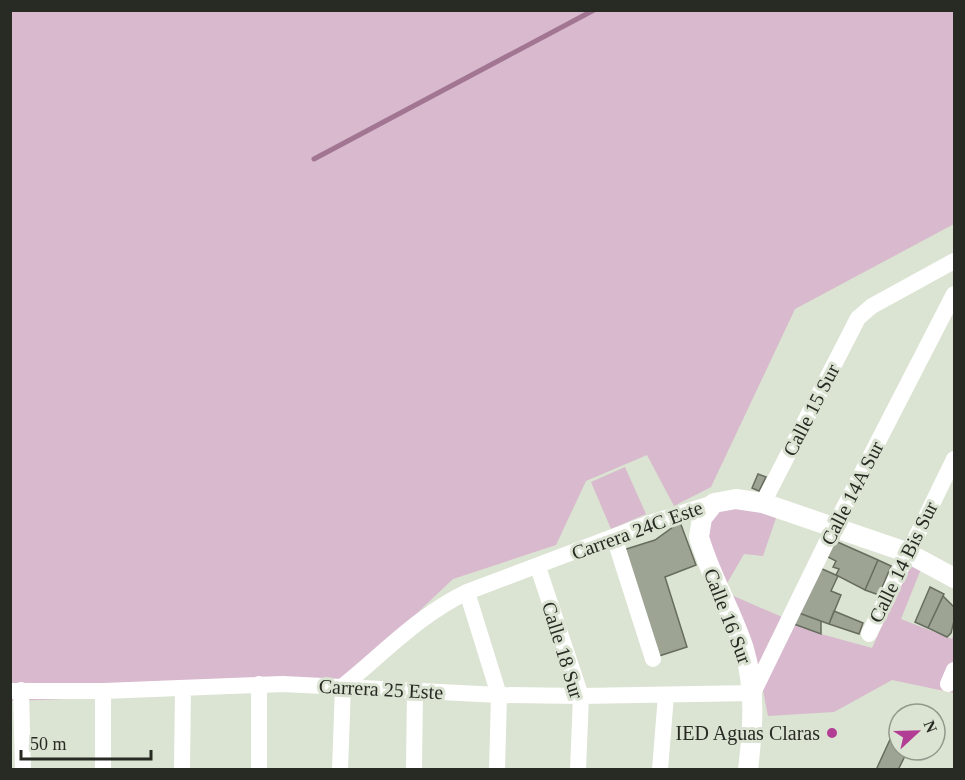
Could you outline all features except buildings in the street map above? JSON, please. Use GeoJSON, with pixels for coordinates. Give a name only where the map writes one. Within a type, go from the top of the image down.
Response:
{"type":"FeatureCollection","features":[{"type":"Feature","properties":{"kind":"street","name":"Calle 15 Sur"},"geometry":{"type":"LineString","coordinates":[[763,503],[858,318],[872,306],[954,261]]}},
{"type":"Feature","properties":{"kind":"street","name":"Calle 14A Sur"},"geometry":{"type":"LineString","coordinates":[[753,693],[834,527],[954,294]]}},
{"type":"Feature","properties":{"kind":"street","name":"Calle 14 Bis Sur"},"geometry":{"type":"LineString","coordinates":[[869,634],[906,552],[954,459]]}},
{"type":"Feature","properties":{"kind":"street","name":"Carrera 24C Este"},"geometry":{"type":"LineString","coordinates":[[343,686],[390,648],[414,624],[441,605],[467,592],[614,537],[714,503],[736,499],[763,503],[906,552],[954,579]]}},
{"type":"Feature","properties":{"kind":"street","name":"Calle 16 Sur"},"geometry":{"type":"LineString","coordinates":[[714,503],[702,518],[699,537],[743,647],[753,693],[748,770]]}},
{"type":"Feature","properties":{"kind":"street"},"geometry":{"type":"LineString","coordinates":[[614,537],[652,659]]}},
{"type":"Feature","properties":{"kind":"street","name":"Calle 18 Sur"},"geometry":{"type":"LineString","coordinates":[[538,567],[581,696],[578,770]]}},
{"type":"Feature","properties":{"kind":"street"},"geometry":{"type":"LineString","coordinates":[[467,592],[499,695],[496,770]]}},
{"type":"Feature","properties":{"kind":"street"},"geometry":{"type":"LineString","coordinates":[[259,684],[259,770]]}},
{"type":"Feature","properties":{"kind":"street","name":"Carrera 25 Este"},"geometry":{"type":"LineString","coordinates":[[16,691],[103,691],[259,684],[343,686],[499,695],[753,693]]}},
{"type":"Feature","properties":{"kind":"street"},"geometry":{"type":"LineString","coordinates":[[340,770],[343,686]]}},
{"type":"Feature","properties":{"kind":"street"},"geometry":{"type":"LineString","coordinates":[[182,770],[183,688]]}},
{"type":"Feature","properties":{"kind":"street"},"geometry":{"type":"LineString","coordinates":[[414,770],[415,690]]}},
{"type":"Feature","properties":{"kind":"street"},"geometry":{"type":"LineString","coordinates":[[16,691],[23,770]]}},
{"type":"Feature","properties":{"kind":"street"},"geometry":{"type":"LineString","coordinates":[[103,691],[103,770]]}},
{"type":"Feature","properties":{"kind":"street"},"geometry":{"type":"LineString","coordinates":[[660,770],[666,695]]}},
{"type":"Feature","properties":{"kind":"shaded area"},"geometry":{"type":"Polygon","coordinates":[[[10,11],[954,11],[954,224],[795,309],[711,487],[674,506],[647,455],[586,481],[556,545],[453,579],[337,689],[11,701],[10,11]]]}},
{"type":"Feature","properties":{"kind":"shaded area"},"geometry":{"type":"Polygon","coordinates":[[[625,467],[646,514],[611,529],[591,482],[625,467]]]}},
{"type":"Feature","properties":{"kind":"shaded area"},"geometry":{"type":"Polygon","coordinates":[[[744,507],[776,518],[763,556],[744,554],[726,585],[710,548],[708,530],[710,521],[715,512],[744,507]]]}},
{"type":"Feature","properties":{"kind":"shaded area"},"geometry":{"type":"Polygon","coordinates":[[[909,565],[921,569],[901,619],[952,639],[954,633],[954,693],[892,680],[834,712],[768,716],[762,685],[729,594],[821,634],[872,648],[909,565]]]}},
{"type":"Feature","properties":{"kind":"waterway"},"geometry":{"type":"LineString","coordinates":[[314,159],[594,10]]}},
{"type":"Feature","properties":{"kind":"place","name":"IED Aguas Claras"},"geometry":{"type":"Point","coordinates":[832,733]}}]}
